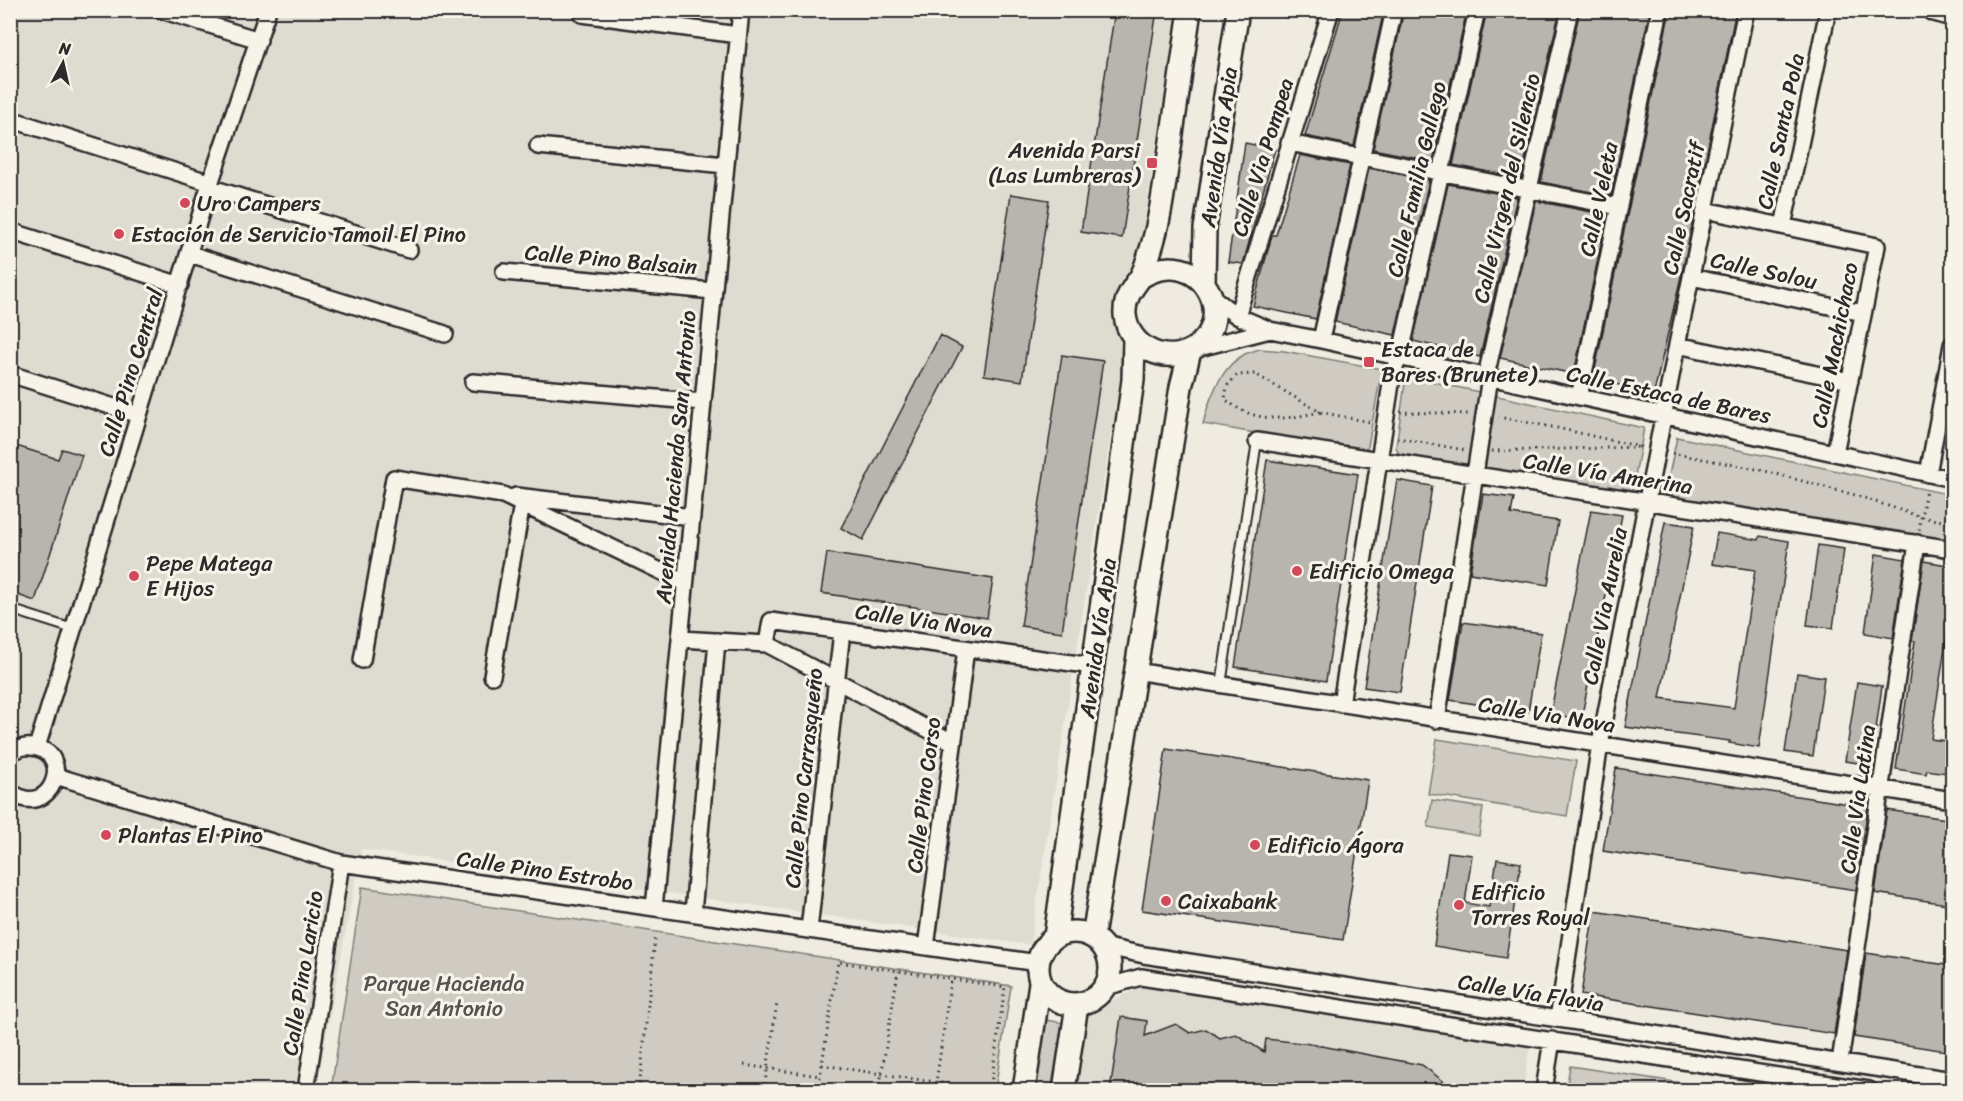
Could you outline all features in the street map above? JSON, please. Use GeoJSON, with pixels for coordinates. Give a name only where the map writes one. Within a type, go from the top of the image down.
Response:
{"type":"FeatureCollection","features":[{"type":"Feature","properties":{"kind":"street"},"geometry":{"type":"LineString","coordinates":[[161,10],[259,40]]}},
{"type":"Feature","properties":{"kind":"street","name":"Calle Pino Central"},"geometry":{"type":"LineString","coordinates":[[37,747],[210,185],[268,10]]}},
{"type":"Feature","properties":{"kind":"street","name":"Avenida Hacienda San Antonio"},"geometry":{"type":"LineString","coordinates":[[654,908],[741,10]]}},
{"type":"Feature","properties":{"kind":"street"},"geometry":{"type":"LineString","coordinates":[[1141,277],[1159,221],[1190,10]]}},
{"type":"Feature","properties":{"kind":"street","name":"Avenida Vía Apia"},"geometry":{"type":"LineString","coordinates":[[1208,290],[1205,229],[1238,10]]}},
{"type":"Feature","properties":{"kind":"street","name":"Calle Via Pompea"},"geometry":{"type":"LineString","coordinates":[[1237,316],[1330,10]]}},
{"type":"Feature","properties":{"kind":"street"},"geometry":{"type":"LineString","coordinates":[[1321,340],[1394,10]]}},
{"type":"Feature","properties":{"kind":"street","name":"Calle Familia Gallego"},"geometry":{"type":"LineString","coordinates":[[1341,704],[1394,371],[1400,357],[1477,10]]}},
{"type":"Feature","properties":{"kind":"street","name":"Calle Virgen del Silencio"},"geometry":{"type":"LineString","coordinates":[[1437,720],[1479,451],[1488,377],[1528,189],[1570,10]]}},
{"type":"Feature","properties":{"kind":"street","name":"Calle Veleta"},"geometry":{"type":"LineString","coordinates":[[1579,397],[1660,10]]}},
{"type":"Feature","properties":{"kind":"street","name":"Calle Sacratif"},"geometry":{"type":"LineString","coordinates":[[1664,415],[1746,10]]}},
{"type":"Feature","properties":{"kind":"street","name":"Calle Santa Pola"},"geometry":{"type":"LineString","coordinates":[[1783,226],[1828,10]]}},
{"type":"Feature","properties":{"kind":"street"},"geometry":{"type":"LineString","coordinates":[[1934,10],[1953,15]]}},
{"type":"Feature","properties":{"kind":"street"},"geometry":{"type":"LineString","coordinates":[[582,14],[738,34]]}},
{"type":"Feature","properties":{"kind":"street"},"geometry":{"type":"LineString","coordinates":[[10,118],[410,250]]}},
{"type":"Feature","properties":{"kind":"street"},"geometry":{"type":"LineString","coordinates":[[1289,143],[1619,207]]}},
{"type":"Feature","properties":{"kind":"street"},"geometry":{"type":"LineString","coordinates":[[538,146],[725,165]]}},
{"type":"Feature","properties":{"kind":"street"},"geometry":{"type":"LineString","coordinates":[[1705,210],[1783,226]]}},
{"type":"Feature","properties":{"kind":"street","name":"Calle Machichaco"},"geometry":{"type":"LineString","coordinates":[[1783,226],[1877,246],[1835,453]]}},
{"type":"Feature","properties":{"kind":"street"},"geometry":{"type":"LineString","coordinates":[[10,231],[180,285]]}},
{"type":"Feature","properties":{"kind":"street"},"geometry":{"type":"LineString","coordinates":[[190,254],[445,334]]}},
{"type":"Feature","properties":{"kind":"street"},"geometry":{"type":"LineString","coordinates":[[1167,267],[1181,268],[1194,274],[1208,290],[1214,312],[1212,326],[1204,339],[1192,350],[1168,356],[1155,354],[1143,348],[1127,327],[1126,300],[1132,287],[1141,277],[1153,270],[1167,267]]}},
{"type":"Feature","properties":{"kind":"street","name":"Calle Pino Balsain"},"geometry":{"type":"LineString","coordinates":[[504,272],[713,291]]}},
{"type":"Feature","properties":{"kind":"street","name":"Calle Solou"},"geometry":{"type":"LineString","coordinates":[[1691,277],[1863,313]]}},
{"type":"Feature","properties":{"kind":"street","name":"Calle Estaca de Bares"},"geometry":{"type":"LineString","coordinates":[[1208,290],[1237,316],[1270,330],[1953,479]]}},
{"type":"Feature","properties":{"kind":"street","name":"Calle Estaca de Bares"},"geometry":{"type":"LineString","coordinates":[[1192,350],[1270,330]]}},
{"type":"Feature","properties":{"kind":"street","name":"Avenida Vía Apia"},"geometry":{"type":"LineString","coordinates":[[1055,937],[1133,380],[1134,339]]}},
{"type":"Feature","properties":{"kind":"street"},"geometry":{"type":"LineString","coordinates":[[1677,345],[1850,381]]}},
{"type":"Feature","properties":{"kind":"street"},"geometry":{"type":"LineString","coordinates":[[1928,474],[1953,345]]}},
{"type":"Feature","properties":{"kind":"street","name":"Avenida Vía Apia"},"geometry":{"type":"LineString","coordinates":[[1098,942],[1135,671],[1181,387],[1192,350]]}},
{"type":"Feature","properties":{"kind":"street"},"geometry":{"type":"LineString","coordinates":[[10,374],[139,415]]}},
{"type":"Feature","properties":{"kind":"street"},"geometry":{"type":"LineString","coordinates":[[473,382],[703,402]]}},
{"type":"Feature","properties":{"kind":"street","name":"Calle Via Aurelia"},"geometry":{"type":"LineString","coordinates":[[1558,1019],[1600,744],[1664,415]]}},
{"type":"Feature","properties":{"kind":"street","name":"Calle Vía Amerina"},"geometry":{"type":"LineString","coordinates":[[1257,441],[1953,549]]}},
{"type":"Feature","properties":{"kind":"street"},"geometry":{"type":"LineString","coordinates":[[362,660],[394,478],[502,495],[692,517]]}},
{"type":"Feature","properties":{"kind":"street"},"geometry":{"type":"LineString","coordinates":[[502,495],[686,583]]}},
{"type":"Feature","properties":{"kind":"street"},"geometry":{"type":"LineString","coordinates":[[492,676],[522,504]]}},
{"type":"Feature","properties":{"kind":"street","name":"Calle Via Latina"},"geometry":{"type":"LineString","coordinates":[[1840,1062],[1917,543]]}},
{"type":"Feature","properties":{"kind":"street","name":"Calle Via Nova"},"geometry":{"type":"LineString","coordinates":[[767,644],[771,621],[1093,666]]}},
{"type":"Feature","properties":{"kind":"street","name":"Calle Pino Carrasqueño"},"geometry":{"type":"LineString","coordinates":[[809,930],[842,631]]}},
{"type":"Feature","properties":{"kind":"street"},"geometry":{"type":"LineString","coordinates":[[680,639],[767,644],[952,742]]}},
{"type":"Feature","properties":{"kind":"street"},"geometry":{"type":"LineString","coordinates":[[693,913],[717,641]]}},
{"type":"Feature","properties":{"kind":"street","name":"Calle Pino Corso"},"geometry":{"type":"LineString","coordinates":[[926,947],[966,648]]}},
{"type":"Feature","properties":{"kind":"street","name":"Calle Via Nova"},"geometry":{"type":"LineString","coordinates":[[1135,671],[1953,800]]}},
{"type":"Feature","properties":{"kind":"street"},"geometry":{"type":"LineString","coordinates":[[10,755],[26,747],[37,747],[48,753],[55,764],[56,776],[52,788],[42,796],[30,800],[13,799]]}},
{"type":"Feature","properties":{"kind":"street","name":"Calle Pino Estrobo"},"geometry":{"type":"LineString","coordinates":[[56,776],[342,863],[926,947],[1039,973]]}},
{"type":"Feature","properties":{"kind":"street","name":"Calle Pino Laricio"},"geometry":{"type":"LineString","coordinates":[[306,1090],[342,863]]}},
{"type":"Feature","properties":{"kind":"street"},"geometry":{"type":"LineString","coordinates":[[1024,1090],[1041,953],[1047,944],[1055,937],[1074,932],[1084,933],[1098,942],[1108,955],[1110,966],[1110,976],[1106,987],[1098,996],[1077,1005],[1066,1004],[1046,992],[1039,973]]}},
{"type":"Feature","properties":{"kind":"street","name":"Calle Vía Flavia"},"geometry":{"type":"LineString","coordinates":[[1098,942],[1144,955],[1953,1080]]}},
{"type":"Feature","properties":{"kind":"street","name":"Calle Vía Flavia"},"geometry":{"type":"LineString","coordinates":[[1106,987],[1141,977],[1869,1090]]}},
{"type":"Feature","properties":{"kind":"street"},"geometry":{"type":"LineString","coordinates":[[1064,1090],[1077,1005]]}},
{"type":"Feature","properties":{"kind":"street"},"geometry":{"type":"LineString","coordinates":[[1544,1090],[1552,1040]]}},
{"type":"Feature","properties":{"kind":"lane"},"geometry":{"type":"LineString","coordinates":[[1221,685],[1257,441]]}},
{"type":"Feature","properties":{"kind":"lane"},"geometry":{"type":"LineString","coordinates":[[10,609],[73,629]]}},
{"type":"Feature","properties":{"kind":"path"},"geometry":{"type":"LineString","coordinates":[[1320,412],[1288,419],[1256,416],[1237,409],[1225,399],[1227,386],[1237,375],[1255,374],[1320,412],[1386,424],[1462,450],[1641,447],[1557,428],[1484,415],[1386,424]]}},
{"type":"Feature","properties":{"kind":"path"},"geometry":{"type":"LineString","coordinates":[[1673,453],[1761,470],[1855,495],[1921,517],[1953,523]]}},
{"type":"Feature","properties":{"kind":"path"},"geometry":{"type":"LineString","coordinates":[[1917,543],[1928,474]]}},
{"type":"Feature","properties":{"kind":"path"},"geometry":{"type":"LineString","coordinates":[[639,1090],[655,939]]}},
{"type":"Feature","properties":{"kind":"path"},"geometry":{"type":"LineString","coordinates":[[818,1090],[838,962],[1005,987],[989,1090],[822,1065]]}},
{"type":"Feature","properties":{"kind":"path"},"geometry":{"type":"LineString","coordinates":[[879,1090],[898,971]]}},
{"type":"Feature","properties":{"kind":"path"},"geometry":{"type":"LineString","coordinates":[[935,1090],[951,979]]}},
{"type":"Feature","properties":{"kind":"path"},"geometry":{"type":"LineString","coordinates":[[764,1090],[777,1003]]}},
{"type":"Feature","properties":{"kind":"path"},"geometry":{"type":"LineString","coordinates":[[744,1065],[820,1077]]}},
{"type":"Feature","properties":{"kind":"shaded area"},"geometry":{"type":"Polygon","coordinates":[[[10,11],[1178,11],[1142,234],[1130,268],[1119,283],[1113,299],[1113,319],[1121,345],[1121,370],[1030,945],[361,849],[316,1090],[11,1090],[10,11]]]}},
{"type":"Feature","properties":{"kind":"shaded area"},"geometry":{"type":"Polygon","coordinates":[[[1148,984],[1530,1043],[1523,1090],[1076,1090],[1088,1011],[1148,984]]]}},
{"type":"Feature","properties":{"kind":"green space"},"geometry":{"type":"Polygon","coordinates":[[[1259,349],[1284,351],[1382,369],[1365,452],[1203,424],[1212,394],[1222,375],[1236,360],[1259,349]]]}},
{"type":"Feature","properties":{"kind":"green space"},"geometry":{"type":"Polygon","coordinates":[[[1406,376],[1644,428],[1632,492],[1400,456],[1396,447],[1406,376]]]}},
{"type":"Feature","properties":{"kind":"green space"},"geometry":{"type":"Polygon","coordinates":[[[1677,437],[1952,495],[1952,543],[1664,499],[1677,437]]]}},
{"type":"Feature","properties":{"kind":"green space"},"geometry":{"type":"Polygon","coordinates":[[[1437,739],[1576,761],[1567,816],[1428,794],[1437,739]]]}},
{"type":"Feature","properties":{"kind":"green space"},"geometry":{"type":"Polygon","coordinates":[[[1432,800],[1483,808],[1479,836],[1428,827],[1432,800]]]}},
{"type":"Feature","properties":{"kind":"green space","name":"Parque Hacienda San Antonio"},"geometry":{"type":"Polygon","coordinates":[[[362,887],[1011,986],[995,1090],[331,1090],[362,887]]]}},
{"type":"Feature","properties":{"kind":"green space"},"geometry":{"type":"Polygon","coordinates":[[[1046,1020],[1064,1023],[1053,1090],[1035,1090],[1046,1020]]]}},
{"type":"Feature","properties":{"kind":"green space"},"geometry":{"type":"Polygon","coordinates":[[[1570,1066],[1728,1090],[1566,1090],[1570,1066]]]}},
{"type":"Feature","properties":{"kind":"building"},"geometry":{"type":"Polygon","coordinates":[[[1115,10],[1157,10],[1122,238],[1081,232],[1115,10]]]}},
{"type":"Feature","properties":{"kind":"building"},"geometry":{"type":"Polygon","coordinates":[[[1343,10],[1384,10],[1354,146],[1305,136],[1343,10]]]}},
{"type":"Feature","properties":{"kind":"building"},"geometry":{"type":"Polygon","coordinates":[[[1404,10],[1467,10],[1433,161],[1373,149],[1404,10]]]}},
{"type":"Feature","properties":{"kind":"building"},"geometry":{"type":"Polygon","coordinates":[[[1487,10],[1560,10],[1521,178],[1453,165],[1487,10]]]}},
{"type":"Feature","properties":{"kind":"building"},"geometry":{"type":"Polygon","coordinates":[[[1580,10],[1650,10],[1611,196],[1541,182],[1580,10]]]}},
{"type":"Feature","properties":{"kind":"building"},"geometry":{"type":"Polygon","coordinates":[[[1670,10],[1736,10],[1686,255],[1654,393],[1593,379],[1670,10]]]}},
{"type":"Feature","properties":{"kind":"building"},"geometry":{"type":"Polygon","coordinates":[[[1245,143],[1275,149],[1243,264],[1228,262],[1245,143]]]}},
{"type":"Feature","properties":{"kind":"building"},"geometry":{"type":"Polygon","coordinates":[[[1300,155],[1350,165],[1316,319],[1253,306],[1272,235],[1276,235],[1300,155]]]}},
{"type":"Feature","properties":{"kind":"building"},"geometry":{"type":"Polygon","coordinates":[[[1369,168],[1429,180],[1395,335],[1335,322],[1369,168]]]}},
{"type":"Feature","properties":{"kind":"building"},"geometry":{"type":"Polygon","coordinates":[[[1448,184],[1517,197],[1480,357],[1413,341],[1448,184]]]}},
{"type":"Feature","properties":{"kind":"building"},"geometry":{"type":"Polygon","coordinates":[[[1011,194],[1049,200],[1022,381],[984,375],[1011,194]]]}},
{"type":"Feature","properties":{"kind":"building"},"geometry":{"type":"Polygon","coordinates":[[[1536,201],[1607,215],[1574,374],[1500,358],[1536,201]]]}},
{"type":"Feature","properties":{"kind":"building"},"geometry":{"type":"Polygon","coordinates":[[[940,335],[962,347],[863,540],[841,528],[940,335]]]}},
{"type":"Feature","properties":{"kind":"building"},"geometry":{"type":"Polygon","coordinates":[[[1062,355],[1103,361],[1062,632],[1021,626],[1062,355]]]}},
{"type":"Feature","properties":{"kind":"building"},"geometry":{"type":"Polygon","coordinates":[[[10,444],[58,459],[62,449],[82,455],[35,601],[15,594],[18,587],[10,585],[10,444]]]}},
{"type":"Feature","properties":{"kind":"building","name":"Edificio Omega"},"geometry":{"type":"Polygon","coordinates":[[[1267,460],[1358,474],[1326,681],[1235,667],[1267,460]]]}},
{"type":"Feature","properties":{"kind":"building"},"geometry":{"type":"Polygon","coordinates":[[[1397,480],[1432,486],[1400,692],[1364,687],[1397,480]]]}},
{"type":"Feature","properties":{"kind":"building"},"geometry":{"type":"Polygon","coordinates":[[[1483,494],[1514,498],[1511,514],[1558,521],[1548,585],[1470,573],[1483,494]]]}},
{"type":"Feature","properties":{"kind":"building"},"geometry":{"type":"Polygon","coordinates":[[[1591,510],[1622,515],[1581,720],[1550,715],[1591,510]]]}},
{"type":"Feature","properties":{"kind":"building"},"geometry":{"type":"Polygon","coordinates":[[[1665,522],[1694,526],[1660,698],[1734,708],[1755,570],[1712,564],[1717,533],[1759,540],[1760,536],[1789,541],[1759,748],[1729,743],[1730,741],[1625,727],[1665,522]]]}},
{"type":"Feature","properties":{"kind":"building"},"geometry":{"type":"Polygon","coordinates":[[[1818,545],[1844,549],[1833,628],[1807,625],[1818,545]]]}},
{"type":"Feature","properties":{"kind":"building"},"geometry":{"type":"Polygon","coordinates":[[[827,553],[993,579],[987,618],[821,593],[827,553]]]}},
{"type":"Feature","properties":{"kind":"building"},"geometry":{"type":"Polygon","coordinates":[[[1876,554],[1905,559],[1893,638],[1865,633],[1876,554]]]}},
{"type":"Feature","properties":{"kind":"building"},"geometry":{"type":"Polygon","coordinates":[[[1924,561],[1953,566],[1953,595],[1931,739],[1953,742],[1953,774],[1927,770],[1926,774],[1896,769],[1924,561]]]}},
{"type":"Feature","properties":{"kind":"building"},"geometry":{"type":"Polygon","coordinates":[[[1463,622],[1541,633],[1528,712],[1450,700],[1463,622]]]}},
{"type":"Feature","properties":{"kind":"building"},"geometry":{"type":"Polygon","coordinates":[[[1797,673],[1824,677],[1813,756],[1785,752],[1797,673]]]}},
{"type":"Feature","properties":{"kind":"building"},"geometry":{"type":"Polygon","coordinates":[[[1857,682],[1882,686],[1871,765],[1845,761],[1857,682]]]}},
{"type":"Feature","properties":{"kind":"building","name":"Edificio Ágora"},"geometry":{"type":"Polygon","coordinates":[[[1166,749],[1368,780],[1343,940],[1142,910],[1166,749]]]}},
{"type":"Feature","properties":{"kind":"building"},"geometry":{"type":"Polygon","coordinates":[[[1616,768],[1868,807],[1856,890],[1603,851],[1616,768]]]}},
{"type":"Feature","properties":{"kind":"building"},"geometry":{"type":"Polygon","coordinates":[[[1887,810],[1953,820],[1953,905],[1875,893],[1887,810]]]}},
{"type":"Feature","properties":{"kind":"building","name":"Edificio Torres Royal"},"geometry":{"type":"Polygon","coordinates":[[[1448,852],[1472,855],[1465,903],[1489,907],[1497,859],[1521,863],[1506,958],[1434,946],[1448,852]]]}},
{"type":"Feature","properties":{"kind":"building"},"geometry":{"type":"Polygon","coordinates":[[[1594,911],[1847,950],[1834,1034],[1581,995],[1594,911]]]}},
{"type":"Feature","properties":{"kind":"building"},"geometry":{"type":"Polygon","coordinates":[[[1866,953],[1953,966],[1953,1052],[1854,1037],[1866,953]]]}},
{"type":"Feature","properties":{"kind":"building"},"geometry":{"type":"Polygon","coordinates":[[[1121,1017],[1147,1021],[1145,1036],[1176,1024],[1190,1033],[1206,1029],[1220,1038],[1236,1034],[1264,1052],[1266,1039],[1311,1044],[1422,1065],[1455,1090],[1110,1090],[1121,1017]]]}},
{"type":"Feature","properties":{"kind":"place","name":"Avenida Parsi (Las Lumbreras)"},"geometry":{"type":"Point","coordinates":[1152,163]}},
{"type":"Feature","properties":{"kind":"place","name":"Uro Campers"},"geometry":{"type":"Point","coordinates":[185,203]}},
{"type":"Feature","properties":{"kind":"place","name":"Estación de Servicio Tamoil El Pino"},"geometry":{"type":"Point","coordinates":[119,234]}},
{"type":"Feature","properties":{"kind":"place","name":"Estaca de Bares (Brunete)"},"geometry":{"type":"Point","coordinates":[1369,362]}},
{"type":"Feature","properties":{"kind":"place","name":"Edificio Omega"},"geometry":{"type":"Point","coordinates":[1297,571]}},
{"type":"Feature","properties":{"kind":"place","name":"Pepe Matega E Hijos"},"geometry":{"type":"Point","coordinates":[134,576]}},
{"type":"Feature","properties":{"kind":"place","name":"Plantas El Pino"},"geometry":{"type":"Point","coordinates":[106,835]}},
{"type":"Feature","properties":{"kind":"place","name":"Edificio Ágora"},"geometry":{"type":"Point","coordinates":[1255,845]}},
{"type":"Feature","properties":{"kind":"place","name":"Caixabank"},"geometry":{"type":"Point","coordinates":[1166,901]}},
{"type":"Feature","properties":{"kind":"place","name":"Edificio Torres Royal"},"geometry":{"type":"Point","coordinates":[1459,905]}}]}
